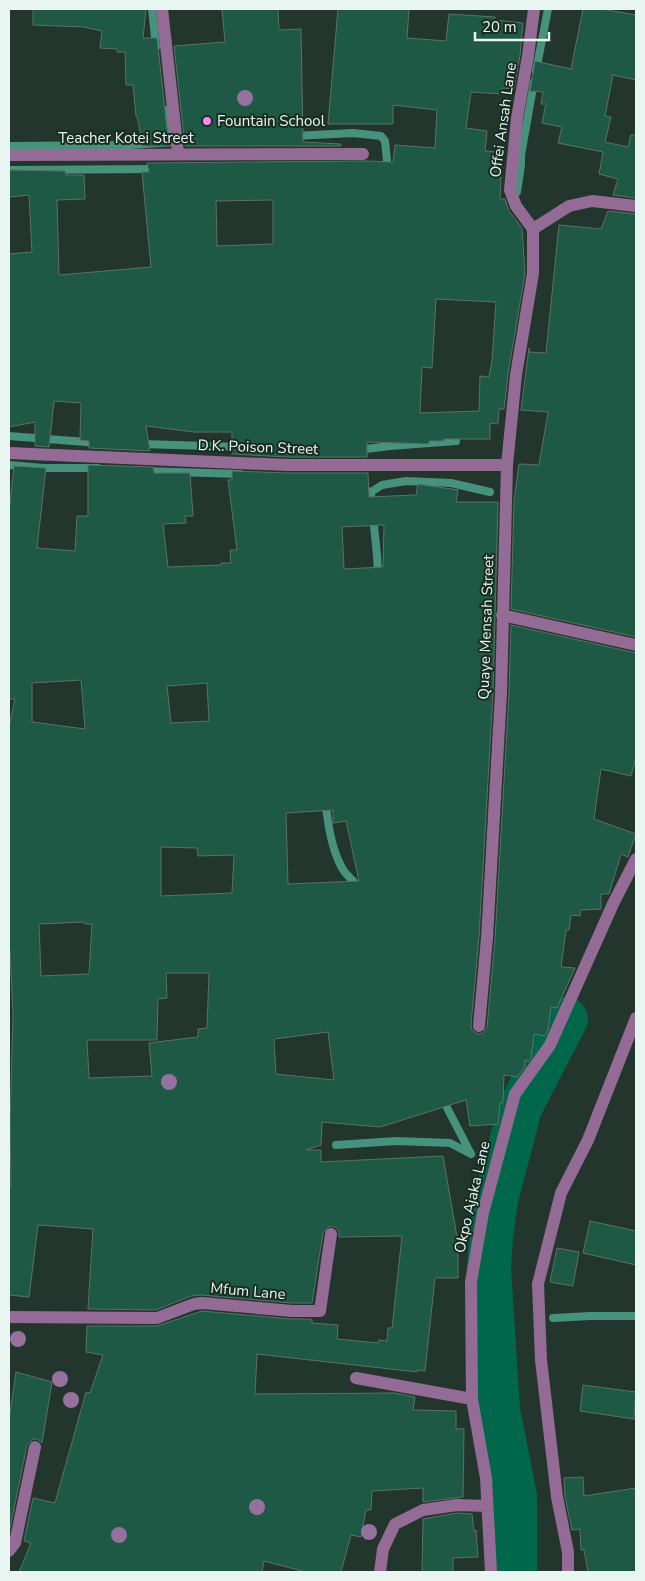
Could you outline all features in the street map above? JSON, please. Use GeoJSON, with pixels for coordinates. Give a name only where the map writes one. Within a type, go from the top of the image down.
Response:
{"type":"FeatureCollection","features":[{"type":"Feature","properties":{"kind":"street"},"geometry":{"type":"LineString","coordinates":[[162,9],[178,153]]}},
{"type":"Feature","properties":{"kind":"street","name":"Offei Ansah Lane"},"geometry":{"type":"LineString","coordinates":[[533,229],[516,206],[510,190],[517,118],[534,9]]}},
{"type":"Feature","properties":{"kind":"street","name":"Teacher Kotei Street"},"geometry":{"type":"LineString","coordinates":[[9,155],[178,153],[363,154]]}},
{"type":"Feature","properties":{"kind":"street"},"geometry":{"type":"LineString","coordinates":[[533,229],[569,206],[592,202],[636,206]]}},
{"type":"Feature","properties":{"kind":"street","name":"Quaye Mensah Street"},"geometry":{"type":"LineString","coordinates":[[479,1026],[487,938],[501,694],[508,465],[516,376],[533,273],[533,229]]}},
{"type":"Feature","properties":{"kind":"street","name":"D.K. Poison Street"},"geometry":{"type":"LineString","coordinates":[[9,453],[287,465],[508,465]]}},
{"type":"Feature","properties":{"kind":"street"},"geometry":{"type":"LineString","coordinates":[[502,614],[636,645]]}},
{"type":"Feature","properties":{"kind":"street","name":"Okpo Ajaka Lane"},"geometry":{"type":"LineString","coordinates":[[491,1572],[486,1478],[472,1398],[471,1282],[483,1212],[515,1094],[550,1045],[613,904],[636,859]]}},
{"type":"Feature","properties":{"kind":"street"},"geometry":{"type":"LineString","coordinates":[[568,1572],[568,1552],[557,1497],[541,1360],[538,1284],[561,1193],[588,1140],[636,1018]]}},
{"type":"Feature","properties":{"kind":"street","name":"Mfum Lane"},"geometry":{"type":"LineString","coordinates":[[9,1317],[157,1318],[194,1304],[202,1303],[292,1311],[320,1311],[331,1234]]}},
{"type":"Feature","properties":{"kind":"street"},"geometry":{"type":"LineString","coordinates":[[356,1378],[472,1398]]}},
{"type":"Feature","properties":{"kind":"street"},"geometry":{"type":"LineString","coordinates":[[9,1551],[15,1543],[34,1447]]}},
{"type":"Feature","properties":{"kind":"street"},"geometry":{"type":"LineString","coordinates":[[380,1572],[382,1549],[395,1524],[423,1510],[457,1506],[488,1506]]}},
{"type":"Feature","properties":{"kind":"building"},"geometry":{"type":"Polygon","coordinates":[[[33,9],[146,9],[143,38],[157,38],[169,146],[143,146],[136,116],[133,85],[126,85],[125,52],[117,52],[117,49],[100,48],[102,31],[83,27],[33,25],[33,9]]]}},
{"type":"Feature","properties":{"kind":"building"},"geometry":{"type":"Polygon","coordinates":[[[222,9],[278,9],[279,30],[301,29],[303,142],[341,144],[341,146],[185,146],[174,46],[225,42],[222,9]]]}},
{"type":"Feature","properties":{"kind":"building"},"geometry":{"type":"Polygon","coordinates":[[[338,9],[409,9],[407,38],[446,41],[449,14],[495,17],[495,20],[523,23],[514,89],[502,88],[501,94],[471,92],[466,128],[487,131],[485,151],[502,152],[500,199],[505,199],[509,211],[522,228],[525,273],[504,409],[499,409],[498,424],[490,423],[490,439],[444,439],[444,441],[429,441],[429,444],[367,442],[367,457],[287,457],[232,454],[232,432],[194,432],[146,426],[150,451],[89,448],[89,441],[80,440],[81,403],[54,401],[49,447],[35,446],[35,422],[9,427],[9,254],[32,252],[29,195],[9,197],[9,170],[65,171],[66,175],[84,175],[85,199],[57,200],[59,275],[151,267],[142,172],[149,172],[147,163],[393,162],[395,145],[435,148],[437,110],[393,105],[393,124],[328,124],[338,9]],[[273,200],[216,201],[217,246],[273,244],[273,200]],[[436,299],[432,368],[422,367],[420,413],[479,411],[480,376],[489,377],[492,360],[496,302],[436,299]]]}},
{"type":"Feature","properties":{"kind":"building"},"geometry":{"type":"Polygon","coordinates":[[[583,9],[601,9],[636,15],[636,80],[613,75],[605,116],[611,117],[605,142],[628,147],[631,135],[636,135],[636,198],[613,195],[618,179],[599,174],[603,152],[558,143],[562,127],[542,123],[546,104],[541,104],[543,92],[530,91],[535,61],[571,69],[583,9]]]}},
{"type":"Feature","properties":{"kind":"building"},"geometry":{"type":"Polygon","coordinates":[[[608,211],[636,214],[636,637],[511,609],[514,502],[519,464],[539,465],[548,412],[521,410],[529,348],[529,352],[546,353],[559,225],[601,229],[608,211]]]}},
{"type":"Feature","properties":{"kind":"building"},"geometry":{"type":"Polygon","coordinates":[[[88,465],[153,467],[154,473],[190,473],[193,516],[185,516],[186,523],[163,524],[168,567],[231,563],[230,550],[237,550],[228,480],[232,480],[232,471],[368,473],[369,497],[416,495],[418,484],[458,490],[456,502],[498,502],[493,693],[479,937],[471,1025],[472,1030],[478,1034],[483,1033],[487,1027],[495,939],[511,625],[636,653],[636,758],[631,776],[601,769],[594,819],[636,834],[628,857],[621,854],[609,894],[601,894],[601,909],[581,910],[580,916],[571,915],[569,930],[566,930],[561,967],[575,968],[557,1008],[551,1007],[548,1030],[545,1036],[534,1034],[531,1058],[529,1061],[525,1060],[524,1068],[517,1077],[504,1075],[503,1103],[500,1103],[498,1124],[470,1126],[466,1100],[380,1127],[322,1122],[321,1145],[306,1150],[321,1150],[321,1162],[443,1156],[458,1243],[458,1278],[435,1278],[425,1371],[417,1370],[417,1372],[257,1354],[255,1394],[395,1393],[415,1397],[413,1410],[456,1411],[456,1429],[464,1429],[463,1497],[423,1502],[423,1488],[372,1491],[371,1510],[366,1510],[361,1537],[351,1535],[341,1572],[306,1572],[264,1561],[262,1572],[19,1572],[31,1543],[24,1541],[33,1498],[55,1503],[86,1392],[90,1393],[103,1355],[86,1352],[87,1326],[157,1326],[202,1311],[309,1319],[312,1320],[312,1323],[338,1325],[337,1339],[378,1343],[379,1340],[387,1341],[388,1328],[392,1328],[402,1236],[339,1237],[339,1231],[336,1228],[333,1226],[328,1227],[323,1233],[312,1303],[201,1295],[191,1296],[156,1310],[88,1309],[93,1229],[38,1225],[29,1297],[9,1295],[9,1187],[11,1187],[10,1126],[13,1015],[9,949],[9,727],[15,699],[9,699],[9,513],[14,466],[46,468],[37,548],[75,551],[77,516],[88,516],[88,465]],[[384,525],[342,527],[344,569],[383,567],[384,525]],[[81,680],[32,683],[32,722],[85,729],[81,680]],[[207,683],[167,686],[171,723],[209,721],[207,683]],[[333,810],[286,813],[288,884],[359,881],[346,821],[333,823],[333,810]],[[161,847],[161,896],[232,893],[234,855],[198,856],[197,848],[161,847]],[[84,922],[39,924],[41,976],[89,974],[92,924],[85,924],[84,922]],[[166,973],[167,998],[158,999],[157,1040],[87,1040],[89,1078],[152,1076],[149,1043],[198,1037],[198,1029],[207,1028],[209,973],[166,973]],[[328,1032],[274,1039],[276,1074],[334,1080],[328,1032]]]}},
{"type":"Feature","properties":{"kind":"building"},"geometry":{"type":"Polygon","coordinates":[[[590,1221],[636,1231],[636,1265],[583,1253],[590,1221]]]}},
{"type":"Feature","properties":{"kind":"building"},"geometry":{"type":"Polygon","coordinates":[[[557,1248],[579,1252],[573,1286],[550,1282],[557,1248]]]}},
{"type":"Feature","properties":{"kind":"building"},"geometry":{"type":"Polygon","coordinates":[[[16,1372],[52,1382],[42,1443],[37,1439],[33,1439],[27,1445],[9,1533],[9,1420],[16,1372]]]}},
{"type":"Feature","properties":{"kind":"building"},"geometry":{"type":"Polygon","coordinates":[[[583,1385],[636,1392],[634,1419],[580,1411],[583,1385]]]}},
{"type":"Feature","properties":{"kind":"building"},"geometry":{"type":"Polygon","coordinates":[[[583,1477],[584,1496],[636,1488],[636,1572],[588,1572],[584,1550],[581,1550],[580,1529],[572,1530],[565,1497],[564,1478],[583,1477]]]}},
{"type":"Feature","properties":{"kind":"building"},"geometry":{"type":"Polygon","coordinates":[[[457,1513],[472,1514],[474,1531],[476,1530],[478,1557],[453,1558],[453,1572],[422,1572],[423,1519],[457,1513]]]}},
{"type":"Feature","properties":{"kind":"waterway"},"geometry":{"type":"LineString","coordinates":[[152,9],[156,47]]}},
{"type":"Feature","properties":{"kind":"waterway"},"geometry":{"type":"LineString","coordinates":[[536,71],[548,9]]}},
{"type":"Feature","properties":{"kind":"waterway"},"geometry":{"type":"LineString","coordinates":[[517,192],[521,155],[534,82]]}},
{"type":"Feature","properties":{"kind":"waterway"},"geometry":{"type":"LineString","coordinates":[[9,146],[131,145],[172,142],[165,110]]}},
{"type":"Feature","properties":{"kind":"waterway"},"geometry":{"type":"LineString","coordinates":[[294,136],[353,133],[381,136],[385,141],[388,171]]}},
{"type":"Feature","properties":{"kind":"waterway"},"geometry":{"type":"LineString","coordinates":[[9,170],[158,169]]}},
{"type":"Feature","properties":{"kind":"waterway"},"geometry":{"type":"LineString","coordinates":[[9,436],[99,443]]}},
{"type":"Feature","properties":{"kind":"waterway"},"geometry":{"type":"LineString","coordinates":[[358,450],[456,441]]}},
{"type":"Feature","properties":{"kind":"waterway"},"geometry":{"type":"LineString","coordinates":[[141,444],[242,447]]}},
{"type":"Feature","properties":{"kind":"waterway"},"geometry":{"type":"LineString","coordinates":[[9,465],[43,468],[98,468]]}},
{"type":"Feature","properties":{"kind":"waterway"},"geometry":{"type":"LineString","coordinates":[[145,471],[240,474]]}},
{"type":"Feature","properties":{"kind":"waterway"},"geometry":{"type":"LineString","coordinates":[[368,491],[371,492],[382,485],[406,481],[451,483],[490,492]]}},
{"type":"Feature","properties":{"kind":"waterway"},"geometry":{"type":"LineString","coordinates":[[371,492],[378,577]]}},
{"type":"Feature","properties":{"kind":"waterway"},"geometry":{"type":"LineString","coordinates":[[325,800],[335,852],[342,868],[353,880],[357,890]]}},
{"type":"Feature","properties":{"kind":"waterway"},"geometry":{"type":"LineString","coordinates":[[515,1572],[515,1496],[498,1410],[489,1268],[491,1237],[496,1200],[520,1108],[566,1019]]}},
{"type":"Feature","properties":{"kind":"waterway"},"geometry":{"type":"LineString","coordinates":[[442,1098],[471,1154]]}},
{"type":"Feature","properties":{"kind":"waterway"},"geometry":{"type":"LineString","coordinates":[[336,1145],[396,1141],[450,1143],[471,1154]]}},
{"type":"Feature","properties":{"kind":"waterway"},"geometry":{"type":"LineString","coordinates":[[553,1318],[636,1316]]}},
{"type":"Feature","properties":{"kind":"place","name":"Fountain School"},"geometry":{"type":"Point","coordinates":[207,121]}}]}
